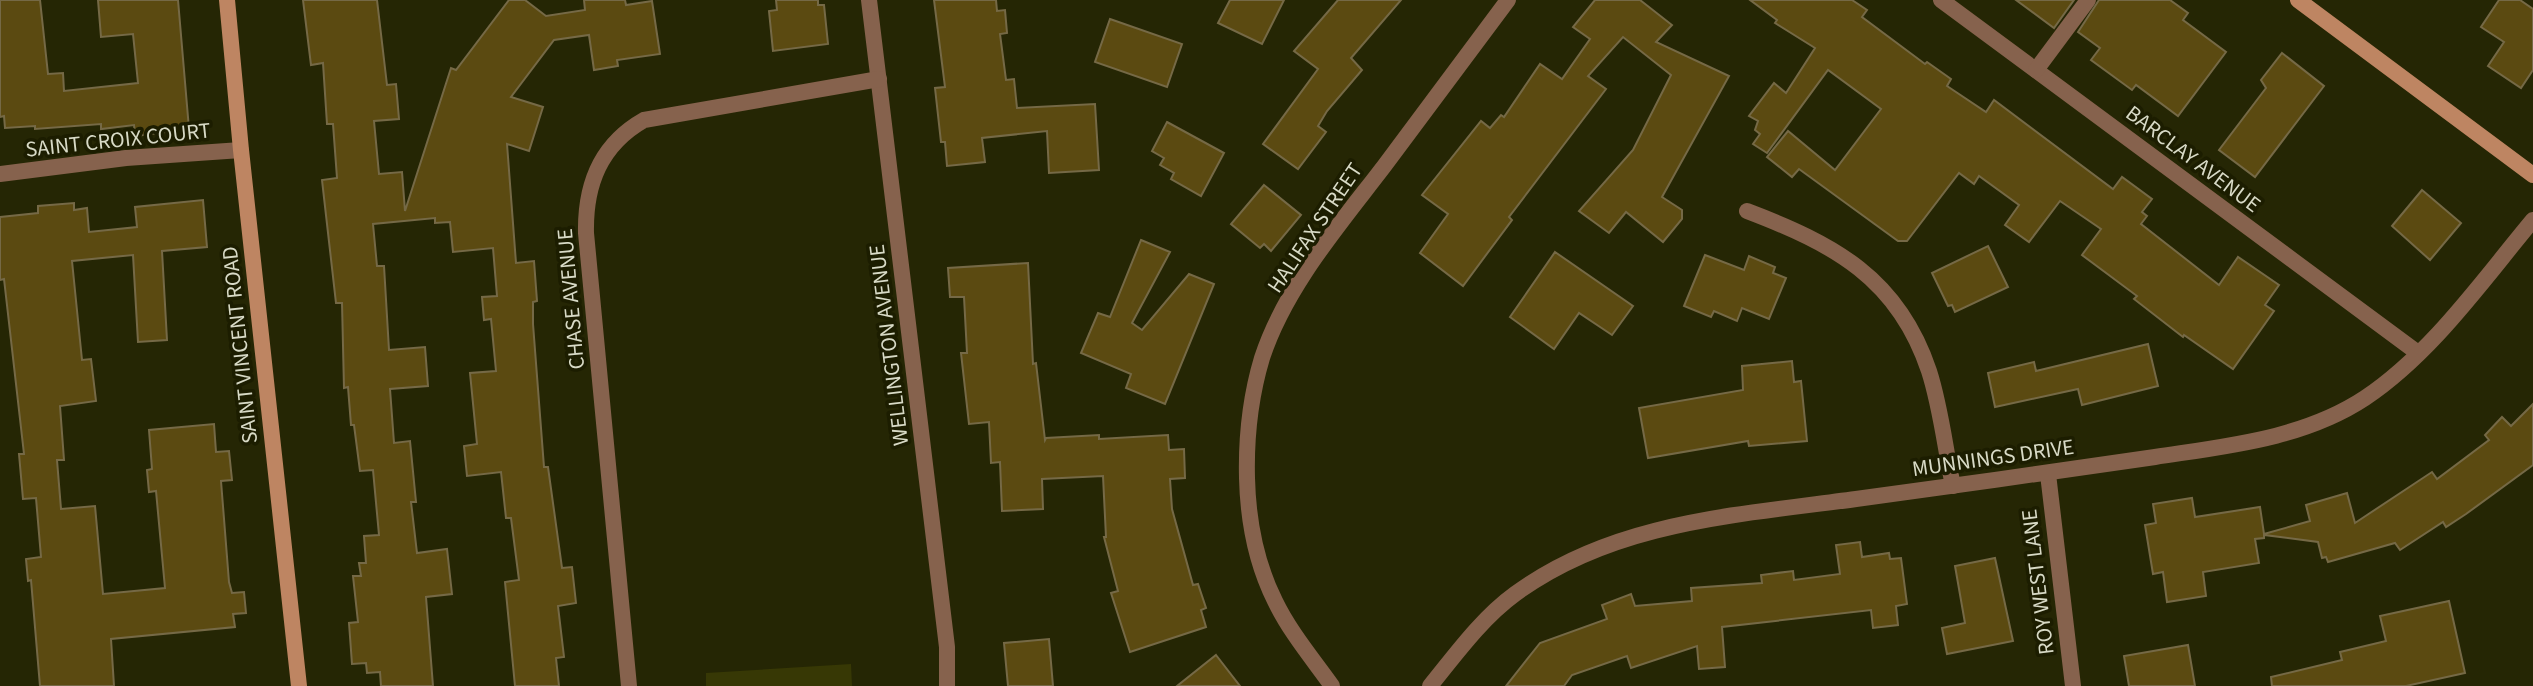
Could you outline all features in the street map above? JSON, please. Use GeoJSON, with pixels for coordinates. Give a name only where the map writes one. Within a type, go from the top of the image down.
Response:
{"type":"FeatureCollection","features":[{"type":"Feature","properties":{"kind":"street","name":"SAINT VINCENT ROAD"},"geometry":{"type":"LineString","coordinates":[[227,0],[299,686]]}},
{"type":"Feature","properties":{"kind":"street","name":"WELLINGTON AVENUE"},"geometry":{"type":"LineString","coordinates":[[869,0],[947,647],[947,686]]}},
{"type":"Feature","properties":{"kind":"street","name":"HALIFAX STREET"},"geometry":{"type":"LineString","coordinates":[[1332,686],[1289,626],[1261,565],[1251,527],[1247,493],[1246,439],[1252,398],[1263,356],[1278,324],[1323,247],[1508,0]]}},
{"type":"Feature","properties":{"kind":"street","name":"BARCLAY AVENUE"},"geometry":{"type":"LineString","coordinates":[[1941,0],[2418,353]]}},
{"type":"Feature","properties":{"kind":"street"},"geometry":{"type":"LineString","coordinates":[[2036,70],[2088,0]]}},
{"type":"Feature","properties":{"kind":"street"},"geometry":{"type":"LineString","coordinates":[[2298,0],[2533,175]]}},
{"type":"Feature","properties":{"kind":"street","name":"CHASE AVENUE"},"geometry":{"type":"LineString","coordinates":[[629,686],[586,233],[587,198],[600,160],[628,129],[644,120],[879,79]]}},
{"type":"Feature","properties":{"kind":"street","name":"SAINT CROIX COURT"},"geometry":{"type":"LineString","coordinates":[[0,174],[126,158],[241,150]]}},
{"type":"Feature","properties":{"kind":"street"},"geometry":{"type":"LineString","coordinates":[[1747,211],[1826,245],[1859,266],[1884,291],[1908,325],[1929,371],[1953,486]]}},
{"type":"Feature","properties":{"kind":"street","name":"MUNNINGS DRIVE"},"geometry":{"type":"LineString","coordinates":[[1430,686],[1482,623],[1514,595],[1580,556],[1619,540],[1706,520],[2048,474],[2268,439],[2329,417],[2364,398],[2418,353],[2533,220]]}},
{"type":"Feature","properties":{"kind":"street","name":"ROY WEST LANE"},"geometry":{"type":"LineString","coordinates":[[2048,474],[2073,686]]}},
{"type":"Feature","properties":{"kind":"shaded area"},"geometry":{"type":"Polygon","coordinates":[[[851,664],[852,686],[706,686],[706,673],[851,664]]]}},
{"type":"Feature","properties":{"kind":"building"},"geometry":{"type":"Polygon","coordinates":[[[0,0],[40,0],[48,74],[63,73],[64,91],[138,83],[133,34],[101,37],[98,0],[178,0],[189,129],[135,136],[134,125],[101,129],[101,124],[5,128],[4,116],[0,117],[0,0]]]}},
{"type":"Feature","properties":{"kind":"building"},"geometry":{"type":"Polygon","coordinates":[[[303,0],[377,0],[387,85],[396,84],[399,119],[374,121],[379,174],[402,172],[405,211],[451,68],[456,70],[509,0],[525,0],[546,16],[585,10],[584,0],[625,0],[626,5],[652,1],[660,54],[617,60],[618,66],[594,70],[589,35],[554,40],[511,97],[543,107],[529,151],[507,144],[516,263],[534,261],[537,301],[533,302],[533,324],[544,467],[548,467],[562,568],[572,567],[576,603],[558,606],[564,657],[556,658],[559,686],[515,686],[505,582],[519,580],[511,518],[506,518],[501,472],[467,476],[464,446],[477,444],[470,373],[496,371],[491,319],[484,320],[482,297],[497,296],[493,248],[453,252],[450,222],[435,223],[435,218],[373,224],[377,266],[384,266],[389,350],[425,347],[428,386],[390,389],[394,443],[410,441],[416,502],[411,502],[417,553],[447,549],[452,594],[426,597],[433,686],[381,686],[380,672],[367,673],[366,663],[352,664],[349,623],[358,622],[353,576],[361,576],[359,563],[366,563],[364,536],[379,535],[373,470],[360,471],[354,425],[351,425],[348,387],[344,388],[342,303],[336,303],[322,180],[337,178],[333,124],[327,124],[323,63],[311,65],[303,0]]]}},
{"type":"Feature","properties":{"kind":"building"},"geometry":{"type":"Polygon","coordinates":[[[776,0],[818,0],[818,5],[824,5],[828,44],[773,51],[769,11],[777,10],[776,0]]]}},
{"type":"Feature","properties":{"kind":"building"},"geometry":{"type":"Polygon","coordinates":[[[934,0],[996,0],[997,11],[1005,10],[1007,33],[1000,34],[1006,80],[1014,79],[1017,108],[1095,104],[1099,170],[1049,173],[1047,131],[982,138],[985,162],[947,166],[935,88],[945,87],[934,0]]]}},
{"type":"Feature","properties":{"kind":"building"},"geometry":{"type":"Polygon","coordinates":[[[1230,0],[1284,0],[1262,44],[1218,23],[1230,0]]]}},
{"type":"Feature","properties":{"kind":"building"},"geometry":{"type":"Polygon","coordinates":[[[1338,0],[1401,0],[1351,58],[1362,70],[1327,111],[1318,126],[1326,132],[1298,169],[1263,144],[1318,69],[1294,51],[1338,0]]]}},
{"type":"Feature","properties":{"kind":"building"},"geometry":{"type":"Polygon","coordinates":[[[1595,0],[1640,0],[1672,25],[1656,42],[1729,76],[1662,197],[1682,210],[1682,219],[1663,242],[1626,212],[1609,233],[1579,211],[1633,150],[1671,75],[1623,37],[1588,76],[1606,89],[1509,217],[1512,220],[1463,286],[1420,253],[1448,214],[1422,195],[1481,121],[1490,128],[1501,115],[1504,117],[1540,64],[1562,79],[1590,39],[1573,27],[1595,0]]]}},
{"type":"Feature","properties":{"kind":"building"},"geometry":{"type":"Polygon","coordinates":[[[1750,0],[1852,0],[1867,10],[1862,17],[1925,64],[1927,62],[1951,79],[1947,86],[1986,112],[1994,100],[2113,189],[2122,177],[2152,199],[2142,212],[2147,216],[2141,224],[2219,285],[2238,257],[2279,285],[2265,305],[2274,311],[2233,369],[2183,337],[2134,299],[2137,296],[2082,255],[2101,229],[2060,201],[2029,242],[2005,225],[2019,205],[1979,176],[1974,184],[1959,173],[1907,241],[1898,241],[1799,169],[1792,177],[1767,157],[1788,131],[1835,170],[1881,109],[1828,70],[1767,153],[1753,144],[1760,134],[1755,130],[1758,121],[1749,116],[1774,83],[1786,93],[1815,48],[1775,23],[1777,20],[1750,0]]]}},
{"type":"Feature","properties":{"kind":"building"},"geometry":{"type":"Polygon","coordinates":[[[2016,0],[2074,0],[2054,28],[2016,0]]]}},
{"type":"Feature","properties":{"kind":"building"},"geometry":{"type":"Polygon","coordinates":[[[2099,0],[2170,0],[2188,13],[2183,20],[2226,52],[2178,116],[2136,85],[2132,90],[2091,60],[2100,48],[2078,32],[2099,0]]]}},
{"type":"Feature","properties":{"kind":"building"},"geometry":{"type":"Polygon","coordinates":[[[2499,0],[2520,0],[2533,9],[2533,70],[2521,88],[2488,66],[2504,42],[2481,27],[2499,0]]]}},
{"type":"Feature","properties":{"kind":"building"},"geometry":{"type":"Polygon","coordinates":[[[1110,19],[1182,44],[1167,87],[1095,62],[1110,19]]]}},
{"type":"Feature","properties":{"kind":"building"},"geometry":{"type":"Polygon","coordinates":[[[2282,53],[2324,86],[2255,177],[2219,150],[2266,88],[2261,80],[2282,53]]]}},
{"type":"Feature","properties":{"kind":"building"},"geometry":{"type":"Polygon","coordinates":[[[1167,122],[1224,153],[1201,196],[1171,179],[1174,173],[1160,165],[1164,158],[1152,151],[1167,122]]]}},
{"type":"Feature","properties":{"kind":"building"},"geometry":{"type":"Polygon","coordinates":[[[1264,185],[1301,215],[1271,251],[1264,244],[1260,248],[1231,224],[1264,185]]]}},
{"type":"Feature","properties":{"kind":"building"},"geometry":{"type":"Polygon","coordinates":[[[2422,190],[2461,223],[2430,260],[2392,226],[2422,190]]]}},
{"type":"Feature","properties":{"kind":"building"},"geometry":{"type":"Polygon","coordinates":[[[203,200],[207,247],[162,251],[167,340],[138,342],[133,255],[72,261],[82,360],[91,359],[96,401],[60,406],[64,460],[57,460],[61,509],[95,506],[103,594],[165,588],[156,491],[149,492],[147,470],[152,469],[149,430],[214,424],[216,452],[229,451],[232,480],[221,481],[229,582],[232,593],[244,592],[246,613],[233,614],[235,627],[111,639],[114,686],[40,686],[31,580],[28,581],[26,559],[41,557],[36,498],[23,499],[19,454],[24,454],[4,279],[0,280],[0,217],[38,213],[38,206],[74,203],[74,210],[87,208],[89,232],[137,227],[135,207],[203,200]]]}},
{"type":"Feature","properties":{"kind":"building"},"geometry":{"type":"Polygon","coordinates":[[[1141,240],[1170,252],[1132,323],[1142,330],[1189,274],[1214,284],[1165,404],[1126,388],[1131,374],[1081,353],[1098,313],[1110,317],[1141,240]]]}},
{"type":"Feature","properties":{"kind":"building"},"geometry":{"type":"Polygon","coordinates":[[[1988,246],[2008,287],[1955,312],[1952,305],[1948,306],[1932,273],[1988,246]]]}},
{"type":"Feature","properties":{"kind":"building"},"geometry":{"type":"Polygon","coordinates":[[[1555,252],[1633,306],[1612,335],[1579,313],[1554,349],[1510,317],[1555,252]]]}},
{"type":"Feature","properties":{"kind":"building"},"geometry":{"type":"Polygon","coordinates":[[[1705,255],[1744,270],[1749,256],[1775,267],[1773,273],[1786,278],[1769,319],[1742,308],[1737,321],[1714,311],[1711,317],[1684,306],[1705,255]]]}},
{"type":"Feature","properties":{"kind":"building"},"geometry":{"type":"Polygon","coordinates":[[[1028,263],[1033,364],[1036,363],[1045,440],[1099,435],[1099,439],[1168,435],[1169,450],[1184,449],[1185,478],[1170,479],[1172,509],[1193,585],[1198,584],[1206,608],[1201,610],[1206,627],[1130,652],[1111,593],[1118,591],[1104,537],[1103,476],[1042,479],[1043,509],[1002,511],[1000,462],[991,463],[989,422],[969,424],[961,353],[967,353],[964,297],[950,297],[948,268],[1028,263]]]}},
{"type":"Feature","properties":{"kind":"building"},"geometry":{"type":"Polygon","coordinates":[[[2148,344],[2158,386],[2082,405],[2078,389],[1995,407],[1988,373],[2034,362],[2036,371],[2148,344]]]}},
{"type":"Feature","properties":{"kind":"building"},"geometry":{"type":"Polygon","coordinates":[[[1792,361],[1794,382],[1801,381],[1807,441],[1749,446],[1748,441],[1648,458],[1639,408],[1743,390],[1742,366],[1792,361]]]}},
{"type":"Feature","properties":{"kind":"building"},"geometry":{"type":"Polygon","coordinates":[[[2533,404],[2533,465],[2446,527],[2443,522],[2400,550],[2395,543],[2328,562],[2326,557],[2322,558],[2318,542],[2264,535],[2264,538],[2255,539],[2259,563],[2203,572],[2206,596],[2167,602],[2163,572],[2153,574],[2145,525],[2156,523],[2153,504],[2192,498],[2195,517],[2260,507],[2264,534],[2310,521],[2306,505],[2347,493],[2355,523],[2432,472],[2437,479],[2489,440],[2485,435],[2502,417],[2511,426],[2533,404]]]}},
{"type":"Feature","properties":{"kind":"building"},"geometry":{"type":"Polygon","coordinates":[[[1860,542],[1862,557],[1889,553],[1890,559],[1901,558],[1907,604],[1896,606],[1898,625],[1873,628],[1871,610],[1722,627],[1725,667],[1699,669],[1697,646],[1631,668],[1627,656],[1572,675],[1564,686],[1506,686],[1540,643],[1607,619],[1602,605],[1631,594],[1635,606],[1692,601],[1691,588],[1762,583],[1761,575],[1793,571],[1794,580],[1840,574],[1836,545],[1860,542]]]}},
{"type":"Feature","properties":{"kind":"building"},"geometry":{"type":"Polygon","coordinates":[[[1995,558],[2013,641],[1947,654],[1942,628],[1965,623],[1955,566],[1995,558]]]}},
{"type":"Feature","properties":{"kind":"building"},"geometry":{"type":"Polygon","coordinates":[[[2449,601],[2465,673],[2406,686],[2272,686],[2271,677],[2342,660],[2340,652],[2386,641],[2380,616],[2449,601]]]}},
{"type":"Feature","properties":{"kind":"building"},"geometry":{"type":"Polygon","coordinates":[[[1049,639],[1053,686],[1008,686],[1004,643],[1049,639]]]}},
{"type":"Feature","properties":{"kind":"building"},"geometry":{"type":"Polygon","coordinates":[[[2188,645],[2195,686],[2129,686],[2124,656],[2188,645]]]}},
{"type":"Feature","properties":{"kind":"building"},"geometry":{"type":"Polygon","coordinates":[[[1216,655],[1240,686],[1177,686],[1216,655]]]}}]}
